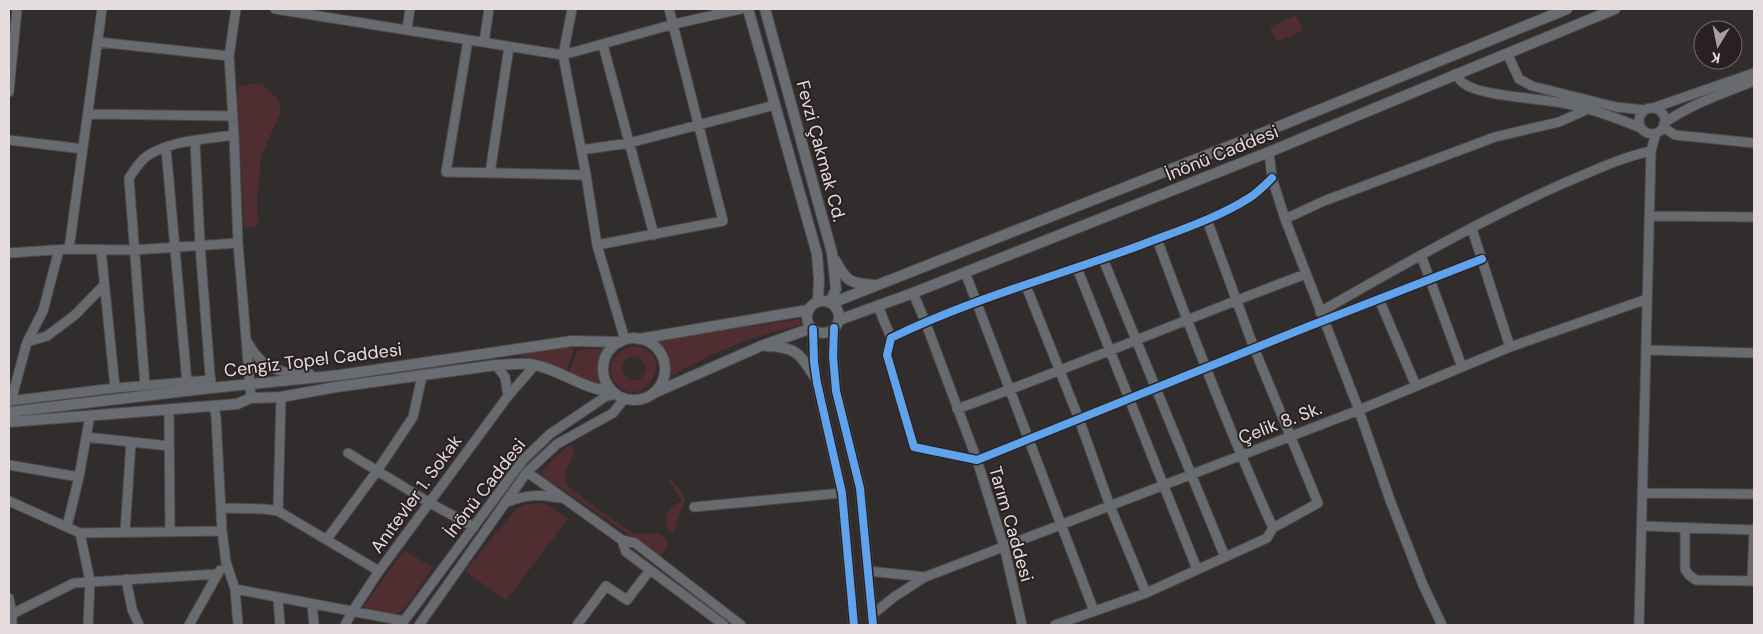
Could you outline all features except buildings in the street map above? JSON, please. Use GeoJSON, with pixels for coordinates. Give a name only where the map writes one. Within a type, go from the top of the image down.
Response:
{"type":"FeatureCollection","features":[{"type":"Feature","properties":{"kind":"main road","name":"Fevzi Çakmak Cd."},"geometry":{"type":"LineString","coordinates":[[748,9],[817,254],[818,301]]}},
{"type":"Feature","properties":{"kind":"main road","name":"Fevzi Çakmak Cd."},"geometry":{"type":"LineString","coordinates":[[765,9],[832,253],[836,290],[831,303]]}},
{"type":"Feature","properties":{"kind":"main road","name":"İnönü Caddesi"},"geometry":{"type":"LineString","coordinates":[[831,303],[1260,134],[1568,9]]}},
{"type":"Feature","properties":{"kind":"main road","name":"İnönü Caddesi"},"geometry":{"type":"LineString","coordinates":[[836,324],[1269,152],[1615,9]]}},
{"type":"Feature","properties":{"kind":"main road"},"geometry":{"type":"LineString","coordinates":[[1448,58],[1455,74]]}},
{"type":"Feature","properties":{"kind":"main road"},"geometry":{"type":"LineString","coordinates":[[832,253],[843,276],[854,283],[877,285]]}},
{"type":"Feature","properties":{"kind":"main road"},"geometry":{"type":"LineString","coordinates":[[836,324],[826,332],[813,329],[761,346],[644,398],[634,400],[617,395],[606,383],[603,374],[603,364],[606,355],[612,347],[622,341],[808,310],[818,301],[831,303],[838,310],[833,356],[836,392],[860,488],[873,625]]}},
{"type":"Feature","properties":{"kind":"main road"},"geometry":{"type":"LineString","coordinates":[[808,310],[807,318],[813,329],[817,383],[842,493],[854,625]]}},
{"type":"Feature","properties":{"kind":"main road"},"geometry":{"type":"LineString","coordinates":[[638,339],[652,345],[662,356],[664,376],[660,386],[653,393]]}},
{"type":"Feature","properties":{"kind":"main road","name":"Cengiz Topel Caddesi"},"geometry":{"type":"LineString","coordinates":[[9,412],[211,384],[251,385],[340,375],[572,341],[622,341]]}},
{"type":"Feature","properties":{"kind":"main road"},"geometry":{"type":"LineString","coordinates":[[761,346],[785,347],[804,358],[817,383]]}},
{"type":"Feature","properties":{"kind":"main road","name":"Cengiz Topel Caddesi"},"geometry":{"type":"LineString","coordinates":[[9,422],[90,414],[237,404],[251,398],[281,396],[496,365],[535,365],[617,395]]}},
{"type":"Feature","properties":{"kind":"main road"},"geometry":{"type":"LineString","coordinates":[[211,384],[214,406]]}},
{"type":"Feature","properties":{"kind":"street"},"geometry":{"type":"LineString","coordinates":[[9,92],[17,9]]}},
{"type":"Feature","properties":{"kind":"street"},"geometry":{"type":"LineString","coordinates":[[69,249],[102,9]]}},
{"type":"Feature","properties":{"kind":"street"},"geometry":{"type":"LineString","coordinates":[[236,9],[229,56],[238,243],[251,398]]}},
{"type":"Feature","properties":{"kind":"street"},"geometry":{"type":"LineString","coordinates":[[275,9],[326,13],[407,30],[563,54],[603,45],[674,24],[741,9]]}},
{"type":"Feature","properties":{"kind":"street"},"geometry":{"type":"LineString","coordinates":[[407,30],[410,9]]}},
{"type":"Feature","properties":{"kind":"street"},"geometry":{"type":"LineString","coordinates":[[484,42],[489,9]]}},
{"type":"Feature","properties":{"kind":"street"},"geometry":{"type":"LineString","coordinates":[[572,9],[563,54],[597,245],[622,341]]}},
{"type":"Feature","properties":{"kind":"street"},"geometry":{"type":"LineString","coordinates":[[597,245],[723,221],[669,9]]}},
{"type":"Feature","properties":{"kind":"street"},"geometry":{"type":"LineString","coordinates":[[468,40],[446,172],[586,175]]}},
{"type":"Feature","properties":{"kind":"street"},"geometry":{"type":"LineString","coordinates":[[98,42],[229,56]]}},
{"type":"Feature","properties":{"kind":"street"},"geometry":{"type":"LineString","coordinates":[[603,45],[654,235]]}},
{"type":"Feature","properties":{"kind":"street"},"geometry":{"type":"LineString","coordinates":[[490,172],[509,47]]}},
{"type":"Feature","properties":{"kind":"street"},"geometry":{"type":"LineString","coordinates":[[1507,53],[1519,79],[1532,86],[1616,107],[1649,109],[1661,112],[1664,119],[1650,151]]}},
{"type":"Feature","properties":{"kind":"street"},"geometry":{"type":"LineString","coordinates":[[1639,625],[1650,151],[1639,120],[1642,112],[1649,109],[1754,73]]}},
{"type":"Feature","properties":{"kind":"street"},"geometry":{"type":"LineString","coordinates":[[1455,74],[1464,84],[1477,89],[1497,94],[1569,104],[1613,116],[1647,133],[1661,128],[1690,107],[1754,81]]}},
{"type":"Feature","properties":{"kind":"street"},"geometry":{"type":"LineString","coordinates":[[581,150],[629,143],[775,105]]}},
{"type":"Feature","properties":{"kind":"street"},"geometry":{"type":"LineString","coordinates":[[1285,219],[1324,201],[1495,137],[1559,122],[1588,109]]}},
{"type":"Feature","properties":{"kind":"street"},"geometry":{"type":"LineString","coordinates":[[88,114],[233,116]]}},
{"type":"Feature","properties":{"kind":"street"},"geometry":{"type":"LineString","coordinates":[[1661,128],[1675,135],[1754,143]]}},
{"type":"Feature","properties":{"kind":"street"},"geometry":{"type":"LineString","coordinates":[[145,386],[129,178],[136,166],[149,154],[195,141],[234,135]]}},
{"type":"Feature","properties":{"kind":"street"},"geometry":{"type":"LineString","coordinates":[[9,140],[83,149]]}},
{"type":"Feature","properties":{"kind":"street"},"geometry":{"type":"LineString","coordinates":[[59,250],[43,311],[27,342],[10,401],[115,388],[187,383],[211,384],[200,245],[195,141]]}},
{"type":"Feature","properties":{"kind":"street"},"geometry":{"type":"LineString","coordinates":[[166,148],[187,383]]}},
{"type":"Feature","properties":{"kind":"street"},"geometry":{"type":"LineString","coordinates":[[1322,317],[1421,255],[1533,197],[1628,156],[1650,151]]}},
{"type":"Feature","properties":{"kind":"street"},"geometry":{"type":"LineString","coordinates":[[1269,152],[1272,178],[1285,219],[1359,410],[1390,500],[1423,585],[1442,625]]}},
{"type":"Feature","properties":{"kind":"street"},"geometry":{"type":"LineString","coordinates":[[891,338],[925,322],[977,302],[1103,259],[1207,220],[1249,198],[1272,178]]}},
{"type":"Feature","properties":{"kind":"street"},"geometry":{"type":"LineString","coordinates":[[1649,216],[1754,218]]}},
{"type":"Feature","properties":{"kind":"street"},"geometry":{"type":"LineString","coordinates":[[1055,625],[1146,593],[1267,538],[1273,528],[1318,503],[1292,436],[1254,348],[1207,220]]}},
{"type":"Feature","properties":{"kind":"street"},"geometry":{"type":"LineString","coordinates":[[1472,228],[1510,347]]}},
{"type":"Feature","properties":{"kind":"street"},"geometry":{"type":"LineString","coordinates":[[1157,239],[1240,456],[1273,528]]}},
{"type":"Feature","properties":{"kind":"street"},"geometry":{"type":"LineString","coordinates":[[9,253],[69,249],[134,250],[238,243]]}},
{"type":"Feature","properties":{"kind":"street"},"geometry":{"type":"LineString","coordinates":[[102,250],[115,388]]}},
{"type":"Feature","properties":{"kind":"street"},"geometry":{"type":"LineString","coordinates":[[1421,255],[1462,367]]}},
{"type":"Feature","properties":{"kind":"street"},"geometry":{"type":"LineString","coordinates":[[1103,259],[1193,474],[1225,557]]}},
{"type":"Feature","properties":{"kind":"street"},"geometry":{"type":"LineString","coordinates":[[878,306],[891,338],[887,355],[914,447],[977,460],[1254,348],[1322,317],[1379,299],[1482,259]]}},
{"type":"Feature","properties":{"kind":"street"},"geometry":{"type":"LineString","coordinates":[[1077,268],[1162,486],[1197,569]]}},
{"type":"Feature","properties":{"kind":"street"},"geometry":{"type":"LineString","coordinates":[[965,272],[1094,611]]}},
{"type":"Feature","properties":{"kind":"street"},"geometry":{"type":"LineString","coordinates":[[958,409],[1110,352],[1187,319],[1306,274]]}},
{"type":"Feature","properties":{"kind":"street"},"geometry":{"type":"LineString","coordinates":[[27,342],[47,336],[75,315],[104,285]]}},
{"type":"Feature","properties":{"kind":"street"},"geometry":{"type":"LineString","coordinates":[[1026,286],[1079,419],[1110,506],[1146,593]]}},
{"type":"Feature","properties":{"kind":"street","name":"Tarım Caddesi"},"geometry":{"type":"LineString","coordinates":[[913,293],[977,460],[1004,547],[1022,625]]}},
{"type":"Feature","properties":{"kind":"street"},"geometry":{"type":"LineString","coordinates":[[1379,299],[1416,386]]}},
{"type":"Feature","properties":{"kind":"street","name":"Çelik 8. Sk."},"geometry":{"type":"LineString","coordinates":[[925,577],[1359,410],[1510,347],[1647,299]]}},
{"type":"Feature","properties":{"kind":"street"},"geometry":{"type":"LineString","coordinates":[[246,339],[256,356],[269,366],[282,372],[340,375]]}},
{"type":"Feature","properties":{"kind":"street"},"geometry":{"type":"LineString","coordinates":[[1646,350],[1754,353]]}},
{"type":"Feature","properties":{"kind":"street"},"geometry":{"type":"LineString","coordinates":[[496,365],[505,377],[508,396]]}},
{"type":"Feature","properties":{"kind":"street","name":"Anıtevler 1. Sokak"},"geometry":{"type":"LineString","coordinates":[[345,625],[379,571],[508,396],[535,365]]}},
{"type":"Feature","properties":{"kind":"street"},"geometry":{"type":"LineString","coordinates":[[327,539],[377,471],[413,417],[422,376]]}},
{"type":"Feature","properties":{"kind":"street","name":"İnönü Caddesi"},"geometry":{"type":"LineString","coordinates":[[403,623],[522,460],[550,434],[605,397],[617,395],[613,413],[557,444],[527,472],[419,625]]}},
{"type":"Feature","properties":{"kind":"street"},"geometry":{"type":"LineString","coordinates":[[278,511],[281,396]]}},
{"type":"Feature","properties":{"kind":"street"},"geometry":{"type":"LineString","coordinates":[[214,406],[222,531],[226,562],[235,589],[238,625]]}},
{"type":"Feature","properties":{"kind":"street"},"geometry":{"type":"LineString","coordinates":[[170,410],[170,531]]}},
{"type":"Feature","properties":{"kind":"street"},"geometry":{"type":"LineString","coordinates":[[67,526],[79,477],[90,414]]}},
{"type":"Feature","properties":{"kind":"street"},"geometry":{"type":"LineString","coordinates":[[86,437],[169,446]]}},
{"type":"Feature","properties":{"kind":"street"},"geometry":{"type":"LineString","coordinates":[[125,532],[131,442]]}},
{"type":"Feature","properties":{"kind":"street"},"geometry":{"type":"LineString","coordinates":[[348,453],[430,503],[474,527]]}},
{"type":"Feature","properties":{"kind":"street"},"geometry":{"type":"LineString","coordinates":[[9,465],[79,477]]}},
{"type":"Feature","properties":{"kind":"street"},"geometry":{"type":"LineString","coordinates":[[527,472],[622,540],[635,544],[741,625]]}},
{"type":"Feature","properties":{"kind":"street"},"geometry":{"type":"LineString","coordinates":[[694,507],[842,493]]}},
{"type":"Feature","properties":{"kind":"street"},"geometry":{"type":"LineString","coordinates":[[1642,493],[1754,494]]}},
{"type":"Feature","properties":{"kind":"street"},"geometry":{"type":"LineString","coordinates":[[505,503],[525,495],[565,499]]}},
{"type":"Feature","properties":{"kind":"street"},"geometry":{"type":"LineString","coordinates":[[9,501],[80,533],[222,531]]}},
{"type":"Feature","properties":{"kind":"street"},"geometry":{"type":"LineString","coordinates":[[221,508],[265,508],[278,511],[379,571]]}},
{"type":"Feature","properties":{"kind":"street"},"geometry":{"type":"LineString","coordinates":[[1642,526],[1754,530],[1753,581],[1696,580],[1692,578],[1685,569],[1685,528]]}},
{"type":"Feature","properties":{"kind":"street"},"geometry":{"type":"LineString","coordinates":[[80,533],[90,581],[88,625]]}},
{"type":"Feature","properties":{"kind":"street"},"geometry":{"type":"LineString","coordinates":[[622,540],[626,552],[724,625]]}},
{"type":"Feature","properties":{"kind":"street"},"geometry":{"type":"LineString","coordinates":[[189,625],[226,562]]}},
{"type":"Feature","properties":{"kind":"street"},"geometry":{"type":"LineString","coordinates":[[577,625],[606,586],[627,600],[650,570]]}},
{"type":"Feature","properties":{"kind":"street"},"geometry":{"type":"LineString","coordinates":[[868,571],[925,577]]}},
{"type":"Feature","properties":{"kind":"street"},"geometry":{"type":"LineString","coordinates":[[12,614],[74,583],[218,574]]}},
{"type":"Feature","properties":{"kind":"street"},"geometry":{"type":"LineString","coordinates":[[873,614],[894,597],[925,577]]}},
{"type":"Feature","properties":{"kind":"street"},"geometry":{"type":"LineString","coordinates":[[126,579],[132,609],[139,625]]}},
{"type":"Feature","properties":{"kind":"street"},"geometry":{"type":"LineString","coordinates":[[235,589],[278,596],[312,605],[403,623]]}},
{"type":"Feature","properties":{"kind":"street"},"geometry":{"type":"LineString","coordinates":[[278,596],[280,625]]}},
{"type":"Feature","properties":{"kind":"street"},"geometry":{"type":"LineString","coordinates":[[9,598],[12,625]]}},
{"type":"Feature","properties":{"kind":"street"},"geometry":{"type":"LineString","coordinates":[[312,605],[314,625]]}},
{"type":"Feature","properties":{"kind":"shaded area"},"geometry":{"type":"Polygon","coordinates":[[[1296,15],[1303,30],[1277,42],[1270,27],[1296,15]]]}},
{"type":"Feature","properties":{"kind":"shaded area"},"geometry":{"type":"Polygon","coordinates":[[[261,84],[278,99],[281,111],[261,157],[257,200],[258,222],[256,226],[250,228],[244,226],[237,87],[261,84]]]}},
{"type":"Feature","properties":{"kind":"shaded area"},"geometry":{"type":"Polygon","coordinates":[[[800,319],[801,325],[747,340],[713,354],[666,379],[664,359],[656,341],[800,319]]]}},
{"type":"Feature","properties":{"kind":"shaded area"},"geometry":{"type":"Polygon","coordinates":[[[565,346],[574,349],[566,372],[539,359],[521,356],[521,353],[565,346]]]}},
{"type":"Feature","properties":{"kind":"shaded area"},"geometry":{"type":"Polygon","coordinates":[[[634,346],[648,351],[655,360],[656,370],[652,380],[644,388],[635,392],[625,391],[615,382],[612,376],[611,364],[614,358],[628,347],[634,346]],[[633,356],[626,360],[622,365],[625,375],[634,381],[640,379],[646,368],[644,362],[633,356]]]}},
{"type":"Feature","properties":{"kind":"shaded area"},"geometry":{"type":"Polygon","coordinates":[[[605,348],[596,386],[569,372],[578,350],[605,348]]]}},
{"type":"Feature","properties":{"kind":"shaded area"},"geometry":{"type":"Polygon","coordinates":[[[571,445],[574,454],[566,471],[565,481],[569,487],[608,517],[632,532],[636,534],[654,533],[663,537],[668,541],[667,548],[660,556],[540,474],[555,457],[571,445]]]}},
{"type":"Feature","properties":{"kind":"shaded area"},"geometry":{"type":"Polygon","coordinates":[[[671,479],[685,498],[674,532],[668,530],[666,516],[670,509],[682,501],[669,481],[671,479]]]}},
{"type":"Feature","properties":{"kind":"shaded area"},"geometry":{"type":"Polygon","coordinates":[[[541,503],[548,505],[568,519],[506,600],[465,571],[517,508],[526,504],[541,503]]]}},
{"type":"Feature","properties":{"kind":"shaded area"},"geometry":{"type":"Polygon","coordinates":[[[404,550],[433,568],[406,606],[397,614],[363,607],[404,550]]]}},
{"type":"Feature","properties":{"kind":"cycle path"},"geometry":{"type":"LineString","coordinates":[[1272,178],[1249,198],[1182,230],[952,311],[891,338],[887,355],[914,447],[977,460],[1307,327],[1482,259]]}},
{"type":"Feature","properties":{"kind":"cycle path"},"geometry":{"type":"LineString","coordinates":[[834,328],[833,356],[836,391],[860,488],[873,625]]}},
{"type":"Feature","properties":{"kind":"cycle path"},"geometry":{"type":"LineString","coordinates":[[813,329],[817,383],[842,493],[854,625]]}}]}
